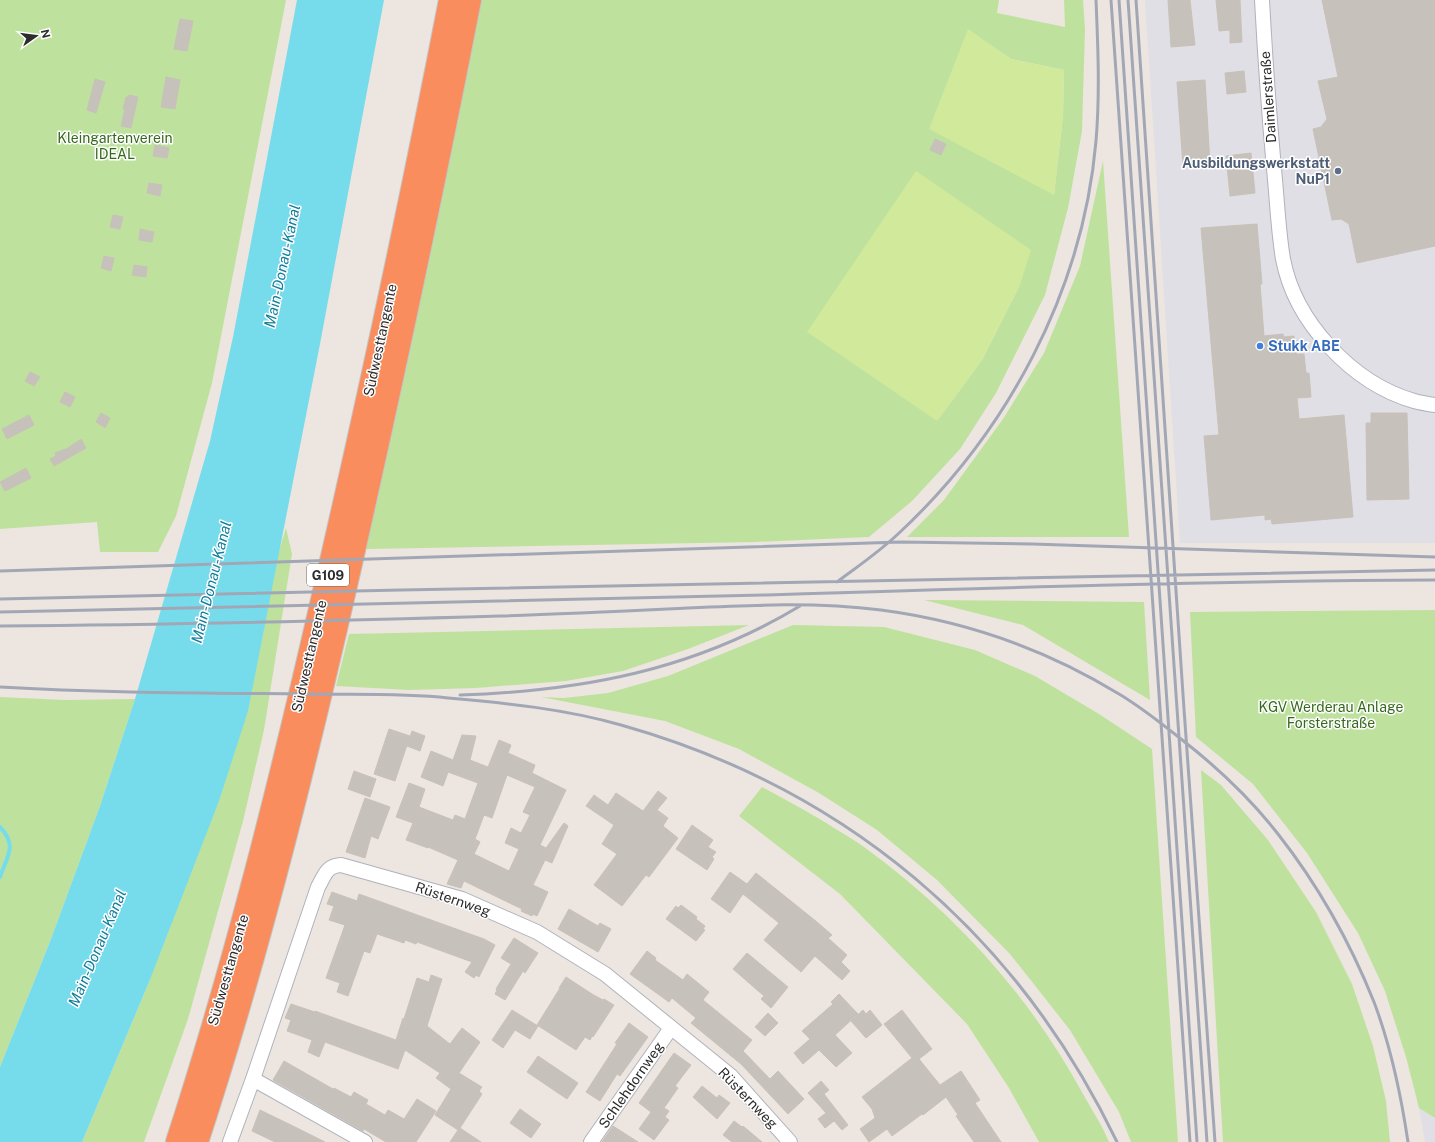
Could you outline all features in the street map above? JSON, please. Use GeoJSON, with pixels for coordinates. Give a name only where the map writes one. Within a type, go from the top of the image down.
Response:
{"type":"FeatureCollection","features":[{"type":"Feature","properties":{"kind":"highway","name":"Südwesttangente"},"geometry":{"type":"LineString","coordinates":[[177,1142],[235,950],[286,756],[378,351],[450,0]]}},
{"type":"Feature","properties":{"kind":"highway","name":"Südwesttangente"},"geometry":{"type":"LineString","coordinates":[[197,1142],[257,943],[309,745],[336,632],[395,364],[470,0]]}},
{"type":"Feature","properties":{"kind":"street","name":"Daimlerstraße"},"geometry":{"type":"LineString","coordinates":[[1262,0],[1268,94],[1280,232],[1283,259],[1290,283],[1301,308],[1313,327],[1330,347],[1350,365],[1367,378],[1388,390],[1414,400],[1435,405]]}},
{"type":"Feature","properties":{"kind":"street","name":"Rüsternweg"},"geometry":{"type":"LineString","coordinates":[[230,1142],[318,887],[327,871],[333,866],[341,865],[462,899],[537,932],[604,974],[731,1076],[790,1142]]}},
{"type":"Feature","properties":{"kind":"street","name":"Schlehdornweg"},"geometry":{"type":"LineString","coordinates":[[591,1142],[671,1028]]}},
{"type":"Feature","properties":{"kind":"street"},"geometry":{"type":"LineString","coordinates":[[253,1079],[365,1142]]}},
{"type":"Feature","properties":{"kind":"shaded area"},"geometry":{"type":"Polygon","coordinates":[[[1145,0],[1435,0],[1435,543],[1180,543],[1145,0]]]}},
{"type":"Feature","properties":{"kind":"shaded area"},"geometry":{"type":"Polygon","coordinates":[[[1419,1108],[1435,1118],[1435,1142],[1425,1142],[1419,1108]]]}},
{"type":"Feature","properties":{"kind":"green space","name":"Kleingartenverein IDEAL"},"geometry":{"type":"Polygon","coordinates":[[[0,0],[286,0],[212,383],[176,516],[158,552],[100,552],[97,522],[0,529],[0,0]]]}},
{"type":"Feature","properties":{"kind":"green space"},"geometry":{"type":"Polygon","coordinates":[[[479,0],[999,0],[997,13],[1065,27],[1064,0],[1083,0],[1085,29],[1082,131],[1068,208],[1045,295],[996,393],[960,449],[912,501],[869,537],[755,542],[366,549],[479,0]],[[968,30],[1054,195],[1063,116],[1064,70],[1011,59],[968,30]],[[1020,285],[937,421],[982,360],[1020,285]]]}},
{"type":"Feature","properties":{"kind":"green space"},"geometry":{"type":"Polygon","coordinates":[[[968,29],[1011,59],[1064,70],[1063,116],[1054,195],[929,129],[968,29]]]}},
{"type":"Feature","properties":{"kind":"green space"},"geometry":{"type":"Polygon","coordinates":[[[1103,161],[1129,537],[907,537],[944,500],[1003,419],[1044,353],[1080,266],[1103,161]]]}},
{"type":"Feature","properties":{"kind":"green space"},"geometry":{"type":"Polygon","coordinates":[[[916,171],[1031,250],[1020,285],[982,360],[937,421],[807,332],[916,171]]]}},
{"type":"Feature","properties":{"kind":"green space"},"geometry":{"type":"Polygon","coordinates":[[[286,528],[292,554],[264,730],[243,821],[188,1019],[144,1142],[82,1142],[149,982],[286,528]]]}},
{"type":"Feature","properties":{"kind":"green space"},"geometry":{"type":"Polygon","coordinates":[[[924,600],[1144,602],[1150,700],[1023,625],[924,600]]]}},
{"type":"Feature","properties":{"kind":"green space","name":"KGV Werderau Anlage Forsterstraße"},"geometry":{"type":"Polygon","coordinates":[[[1435,610],[1435,1118],[1419,1108],[1406,1057],[1385,991],[1358,933],[1307,853],[1253,784],[1196,737],[1190,612],[1435,610]]]}},
{"type":"Feature","properties":{"kind":"green space"},"geometry":{"type":"Polygon","coordinates":[[[749,625],[688,649],[623,671],[566,681],[476,688],[409,690],[336,686],[349,634],[749,625]]]}},
{"type":"Feature","properties":{"kind":"green space"},"geometry":{"type":"Polygon","coordinates":[[[793,625],[884,627],[975,650],[1035,676],[1099,714],[1152,749],[1178,1142],[1131,1142],[1119,1112],[1070,1030],[1010,954],[937,880],[877,830],[819,793],[739,749],[665,721],[541,697],[564,698],[608,693],[668,676],[793,625]]]}},
{"type":"Feature","properties":{"kind":"green space"},"geometry":{"type":"Polygon","coordinates":[[[0,697],[65,700],[135,699],[100,806],[51,939],[0,1067],[0,697]]]}},
{"type":"Feature","properties":{"kind":"green space"},"geometry":{"type":"Polygon","coordinates":[[[1201,770],[1221,785],[1268,840],[1316,912],[1352,984],[1373,1046],[1386,1101],[1390,1142],[1223,1142],[1201,770]]]}},
{"type":"Feature","properties":{"kind":"green space"},"geometry":{"type":"Polygon","coordinates":[[[762,787],[830,825],[861,845],[929,900],[959,928],[1014,990],[1039,1023],[1062,1058],[1097,1118],[1109,1142],[1039,1142],[1009,1088],[967,1024],[840,894],[739,816],[762,787]]]}},
{"type":"Feature","properties":{"kind":"water","name":"Main-Donau-Kanal"},"geometry":{"type":"Polygon","coordinates":[[[297,0],[384,0],[320,344],[248,711],[219,801],[149,982],[82,1142],[0,1142],[0,1067],[51,939],[100,806],[135,699],[210,441],[233,337],[297,0]]]}},
{"type":"Feature","properties":{"kind":"building"},"geometry":{"type":"Polygon","coordinates":[[[1168,0],[1190,0],[1195,45],[1171,47],[1168,0]]]}},
{"type":"Feature","properties":{"kind":"building"},"geometry":{"type":"Polygon","coordinates":[[[1216,0],[1240,0],[1242,42],[1230,43],[1230,30],[1219,31],[1216,0]]]}},
{"type":"Feature","properties":{"kind":"building"},"geometry":{"type":"Polygon","coordinates":[[[1322,0],[1435,0],[1435,246],[1357,263],[1349,224],[1341,219],[1332,220],[1313,129],[1321,127],[1327,119],[1318,81],[1338,77],[1322,0]]]}},
{"type":"Feature","properties":{"kind":"building"},"geometry":{"type":"Polygon","coordinates":[[[180,19],[193,21],[187,51],[174,49],[180,19]]]}},
{"type":"Feature","properties":{"kind":"building"},"geometry":{"type":"Polygon","coordinates":[[[1244,71],[1246,92],[1227,94],[1225,73],[1244,71]]]}},
{"type":"Feature","properties":{"kind":"building"},"geometry":{"type":"Polygon","coordinates":[[[166,77],[180,80],[175,109],[161,107],[166,77]]]}},
{"type":"Feature","properties":{"kind":"building"},"geometry":{"type":"Polygon","coordinates":[[[95,79],[105,82],[96,113],[87,110],[95,79]]]}},
{"type":"Feature","properties":{"kind":"building"},"geometry":{"type":"Polygon","coordinates":[[[1205,80],[1210,164],[1183,166],[1177,82],[1205,80]]]}},
{"type":"Feature","properties":{"kind":"building"},"geometry":{"type":"Polygon","coordinates":[[[129,95],[138,97],[131,128],[121,126],[126,97],[129,95]]]}},
{"type":"Feature","properties":{"kind":"building"},"geometry":{"type":"Polygon","coordinates":[[[935,139],[946,144],[941,155],[930,150],[935,139]]]}},
{"type":"Feature","properties":{"kind":"building"},"geometry":{"type":"Polygon","coordinates":[[[155,145],[169,148],[167,158],[153,156],[155,145]]]}},
{"type":"Feature","properties":{"kind":"building"},"geometry":{"type":"Polygon","coordinates":[[[1251,153],[1255,193],[1230,196],[1226,156],[1251,153]]]}},
{"type":"Feature","properties":{"kind":"building"},"geometry":{"type":"Polygon","coordinates":[[[149,183],[162,185],[160,196],[147,193],[149,183]]]}},
{"type":"Feature","properties":{"kind":"building"},"geometry":{"type":"Polygon","coordinates":[[[113,215],[123,217],[120,229],[110,227],[113,215]]]}},
{"type":"Feature","properties":{"kind":"building"},"geometry":{"type":"Polygon","coordinates":[[[1257,224],[1262,284],[1260,284],[1264,336],[1283,334],[1284,337],[1294,336],[1296,354],[1304,354],[1306,373],[1309,373],[1311,397],[1297,398],[1299,419],[1344,415],[1353,517],[1272,524],[1271,519],[1265,520],[1265,515],[1211,520],[1204,436],[1219,435],[1201,228],[1257,224]]]}},
{"type":"Feature","properties":{"kind":"building"},"geometry":{"type":"Polygon","coordinates":[[[140,229],[154,232],[152,242],[139,240],[140,229]]]}},
{"type":"Feature","properties":{"kind":"building"},"geometry":{"type":"Polygon","coordinates":[[[104,256],[114,258],[111,271],[101,268],[104,256]]]}},
{"type":"Feature","properties":{"kind":"building"},"geometry":{"type":"Polygon","coordinates":[[[134,265],[147,267],[146,277],[132,275],[134,265]]]}},
{"type":"Feature","properties":{"kind":"building"},"geometry":{"type":"Polygon","coordinates":[[[30,372],[40,377],[34,386],[25,381],[30,372]]]}},
{"type":"Feature","properties":{"kind":"building"},"geometry":{"type":"Polygon","coordinates":[[[65,392],[75,397],[70,407],[60,402],[65,392]]]}},
{"type":"Feature","properties":{"kind":"building"},"geometry":{"type":"Polygon","coordinates":[[[101,413],[110,418],[105,428],[96,422],[101,413]]]}},
{"type":"Feature","properties":{"kind":"building"},"geometry":{"type":"Polygon","coordinates":[[[1371,413],[1407,413],[1409,499],[1367,500],[1366,423],[1371,423],[1371,413]]]}},
{"type":"Feature","properties":{"kind":"building"},"geometry":{"type":"Polygon","coordinates":[[[29,415],[34,425],[7,439],[2,429],[29,415]]]}},
{"type":"Feature","properties":{"kind":"building"},"geometry":{"type":"Polygon","coordinates":[[[81,439],[86,448],[54,466],[50,459],[56,456],[55,453],[65,450],[81,439]]]}},
{"type":"Feature","properties":{"kind":"building"},"geometry":{"type":"Polygon","coordinates":[[[26,468],[31,478],[5,491],[0,482],[26,468]]]}},
{"type":"Feature","properties":{"kind":"building"},"geometry":{"type":"Polygon","coordinates":[[[389,729],[410,736],[395,781],[374,774],[389,729]]]}},
{"type":"Feature","properties":{"kind":"building"},"geometry":{"type":"Polygon","coordinates":[[[412,731],[425,736],[420,751],[407,746],[412,731]]]}},
{"type":"Feature","properties":{"kind":"building"},"geometry":{"type":"Polygon","coordinates":[[[462,735],[476,736],[470,760],[488,767],[499,740],[511,745],[508,753],[535,765],[532,773],[566,790],[540,845],[546,848],[564,823],[568,826],[552,863],[545,860],[533,885],[548,892],[537,916],[533,914],[532,916],[521,911],[522,909],[464,881],[461,888],[447,884],[458,860],[428,847],[406,840],[413,823],[396,817],[409,783],[425,789],[419,807],[453,820],[455,815],[465,819],[478,783],[448,772],[443,786],[421,777],[431,751],[453,760],[462,735]],[[507,775],[492,818],[484,815],[475,839],[480,842],[474,854],[509,871],[519,849],[505,843],[511,828],[521,833],[530,815],[523,812],[535,787],[507,775]]]}},
{"type":"Feature","properties":{"kind":"building"},"geometry":{"type":"Polygon","coordinates":[[[354,771],[376,779],[370,797],[348,789],[354,771]]]}},
{"type":"Feature","properties":{"kind":"building"},"geometry":{"type":"Polygon","coordinates":[[[658,791],[667,798],[657,810],[668,818],[663,826],[678,838],[649,877],[646,875],[622,906],[594,885],[617,854],[602,844],[614,825],[586,806],[594,795],[608,805],[616,793],[643,811],[658,791]]]}},
{"type":"Feature","properties":{"kind":"building"},"geometry":{"type":"Polygon","coordinates":[[[365,798],[390,807],[378,839],[371,836],[365,858],[346,852],[365,798]]]}},
{"type":"Feature","properties":{"kind":"building"},"geometry":{"type":"Polygon","coordinates":[[[692,825],[713,840],[708,847],[716,852],[712,857],[714,859],[707,870],[676,849],[692,825]]]}},
{"type":"Feature","properties":{"kind":"building"},"geometry":{"type":"Polygon","coordinates":[[[730,872],[747,884],[756,873],[832,935],[828,938],[847,955],[841,962],[850,971],[842,980],[815,956],[801,972],[764,940],[779,923],[743,894],[730,913],[711,899],[730,872]]]}},
{"type":"Feature","properties":{"kind":"building"},"geometry":{"type":"Polygon","coordinates":[[[332,892],[357,901],[359,894],[484,939],[495,945],[479,977],[476,975],[474,978],[465,972],[472,962],[417,942],[416,944],[405,940],[404,943],[377,934],[370,953],[364,951],[348,996],[337,992],[340,983],[326,978],[345,925],[329,920],[334,906],[327,904],[332,892]]]}},
{"type":"Feature","properties":{"kind":"building"},"geometry":{"type":"Polygon","coordinates":[[[681,905],[697,917],[696,919],[705,926],[703,929],[705,930],[696,941],[666,919],[676,906],[678,908],[681,905]]]}},
{"type":"Feature","properties":{"kind":"building"},"geometry":{"type":"Polygon","coordinates":[[[569,909],[598,926],[600,923],[611,929],[598,952],[558,929],[569,909]]]}},
{"type":"Feature","properties":{"kind":"building"},"geometry":{"type":"Polygon","coordinates":[[[514,938],[538,953],[525,973],[523,971],[505,1000],[495,994],[496,989],[511,964],[501,958],[514,938]]]}},
{"type":"Feature","properties":{"kind":"building"},"geometry":{"type":"Polygon","coordinates":[[[647,951],[656,958],[655,960],[683,980],[687,974],[709,992],[703,1000],[752,1040],[743,1051],[770,1079],[778,1071],[804,1099],[788,1114],[741,1064],[691,1023],[696,1018],[672,998],[669,1002],[630,974],[647,951]]]}},
{"type":"Feature","properties":{"kind":"building"},"geometry":{"type":"Polygon","coordinates":[[[747,953],[788,987],[771,1008],[761,999],[764,996],[733,969],[747,953]]]}},
{"type":"Feature","properties":{"kind":"building"},"geometry":{"type":"Polygon","coordinates":[[[431,975],[442,979],[427,1026],[450,1044],[462,1028],[480,1042],[459,1073],[482,1087],[479,1091],[482,1094],[460,1128],[481,1142],[450,1142],[458,1130],[435,1115],[451,1089],[436,1078],[440,1073],[405,1050],[398,1069],[325,1042],[319,1057],[308,1052],[312,1040],[287,1031],[291,1020],[285,1018],[291,1004],[396,1040],[417,978],[429,982],[431,975]]]}},
{"type":"Feature","properties":{"kind":"building"},"geometry":{"type":"Polygon","coordinates":[[[566,977],[592,994],[614,1005],[593,1037],[592,1036],[590,1040],[585,1037],[576,1050],[537,1025],[566,977]]]}},
{"type":"Feature","properties":{"kind":"building"},"geometry":{"type":"Polygon","coordinates":[[[839,994],[858,1014],[835,1035],[852,1053],[836,1067],[819,1050],[803,1064],[794,1053],[810,1039],[802,1031],[833,1004],[831,1002],[839,994]]]}},
{"type":"Feature","properties":{"kind":"building"},"geometry":{"type":"Polygon","coordinates":[[[512,1010],[538,1026],[530,1039],[515,1030],[503,1048],[492,1040],[512,1010]]]}},
{"type":"Feature","properties":{"kind":"building"},"geometry":{"type":"Polygon","coordinates":[[[863,1010],[866,1014],[870,1010],[882,1025],[866,1038],[851,1021],[863,1010]]]}},
{"type":"Feature","properties":{"kind":"building"},"geometry":{"type":"Polygon","coordinates":[[[902,1010],[932,1049],[919,1059],[940,1085],[961,1071],[980,1100],[975,1103],[1001,1142],[974,1142],[956,1116],[958,1115],[946,1097],[892,1136],[887,1129],[869,1142],[860,1129],[875,1118],[872,1109],[862,1097],[912,1058],[884,1024],[902,1010]]]}},
{"type":"Feature","properties":{"kind":"building"},"geometry":{"type":"Polygon","coordinates":[[[768,1013],[778,1023],[765,1036],[755,1027],[768,1013]]]}},
{"type":"Feature","properties":{"kind":"building"},"geometry":{"type":"Polygon","coordinates":[[[629,1023],[648,1037],[620,1076],[617,1074],[600,1101],[586,1092],[617,1044],[615,1043],[629,1023]]]}},
{"type":"Feature","properties":{"kind":"building"},"geometry":{"type":"Polygon","coordinates":[[[674,1053],[691,1065],[675,1086],[678,1088],[664,1108],[669,1111],[665,1117],[669,1120],[654,1140],[639,1129],[651,1112],[639,1103],[674,1053]]]}},
{"type":"Feature","properties":{"kind":"building"},"geometry":{"type":"Polygon","coordinates":[[[538,1056],[578,1083],[567,1099],[527,1072],[538,1056]]]}},
{"type":"Feature","properties":{"kind":"building"},"geometry":{"type":"Polygon","coordinates":[[[284,1061],[333,1089],[334,1088],[351,1097],[354,1092],[368,1100],[366,1104],[385,1115],[388,1110],[404,1119],[417,1099],[436,1111],[416,1142],[386,1142],[364,1129],[363,1131],[273,1080],[284,1061]]]}},
{"type":"Feature","properties":{"kind":"building"},"geometry":{"type":"Polygon","coordinates":[[[821,1081],[829,1090],[824,1094],[848,1125],[842,1130],[834,1121],[825,1128],[818,1119],[826,1113],[808,1093],[821,1081]]]}},
{"type":"Feature","properties":{"kind":"building"},"geometry":{"type":"Polygon","coordinates":[[[702,1086],[717,1098],[719,1095],[730,1103],[717,1119],[693,1097],[702,1086]]]}},
{"type":"Feature","properties":{"kind":"building"},"geometry":{"type":"Polygon","coordinates":[[[520,1109],[541,1124],[531,1138],[510,1123],[520,1109]]]}},
{"type":"Feature","properties":{"kind":"building"},"geometry":{"type":"Polygon","coordinates":[[[260,1110],[325,1142],[275,1142],[252,1131],[260,1110]]]}},
{"type":"Feature","properties":{"kind":"building"},"geometry":{"type":"Polygon","coordinates":[[[734,1121],[742,1127],[743,1126],[762,1142],[732,1142],[723,1135],[734,1121]]]}},
{"type":"Feature","properties":{"kind":"building"},"geometry":{"type":"Polygon","coordinates":[[[613,1126],[638,1142],[602,1142],[613,1126]]]}},
{"type":"Feature","properties":{"kind":"waterway"},"geometry":{"type":"LineString","coordinates":[[0,827],[9,840],[10,846],[8,857],[0,877]]}},
{"type":"Feature","properties":{"kind":"railway"},"geometry":{"type":"LineString","coordinates":[[837,582],[891,541],[937,494],[973,451],[1005,405],[1033,356],[1056,305],[1075,251],[1088,197],[1096,141],[1098,88],[1096,0]]}},
{"type":"Feature","properties":{"kind":"railway"},"geometry":{"type":"LineString","coordinates":[[1111,0],[1190,1142]]}},
{"type":"Feature","properties":{"kind":"railway"},"geometry":{"type":"LineString","coordinates":[[1119,0],[1197,1142]]}},
{"type":"Feature","properties":{"kind":"railway"},"geometry":{"type":"LineString","coordinates":[[1128,0],[1207,1142]]}},
{"type":"Feature","properties":{"kind":"railway"},"geometry":{"type":"LineString","coordinates":[[1136,0],[1215,1142]]}},
{"type":"Feature","properties":{"kind":"railway"},"geometry":{"type":"LineString","coordinates":[[0,571],[901,542],[1032,544],[1435,557]]}},
{"type":"Feature","properties":{"kind":"railway"},"geometry":{"type":"LineString","coordinates":[[0,599],[1435,570]]}},
{"type":"Feature","properties":{"kind":"railway"},"geometry":{"type":"LineString","coordinates":[[0,612],[191,609],[764,595],[1183,583],[1435,580]]}},
{"type":"Feature","properties":{"kind":"railway"},"geometry":{"type":"LineString","coordinates":[[0,626],[375,620],[736,606],[808,605],[857,607],[912,615],[974,630],[1004,640],[1034,651],[1092,678],[1143,710],[1220,772],[1256,808],[1278,834],[1293,853],[1320,894],[1344,936],[1365,980],[1380,1019],[1390,1054],[1399,1089],[1408,1142]]}},
{"type":"Feature","properties":{"kind":"railway"},"geometry":{"type":"LineString","coordinates":[[460,695],[505,693],[550,688],[593,682],[636,673],[678,661],[719,646],[760,628],[800,606]]}},
{"type":"Feature","properties":{"kind":"railway"},"geometry":{"type":"LineString","coordinates":[[0,687],[152,692],[430,696],[535,707],[600,719],[702,752],[779,787],[850,829],[915,878],[975,934],[1028,997],[1076,1066],[1117,1142]]}},
{"type":"Feature","properties":{"kind":"place","name":"Ausbildungswerkstatt NuP1"},"geometry":{"type":"Point","coordinates":[1338,171]}},
{"type":"Feature","properties":{"kind":"place","name":"Stukk ABE"},"geometry":{"type":"Point","coordinates":[1260,346]}}]}
